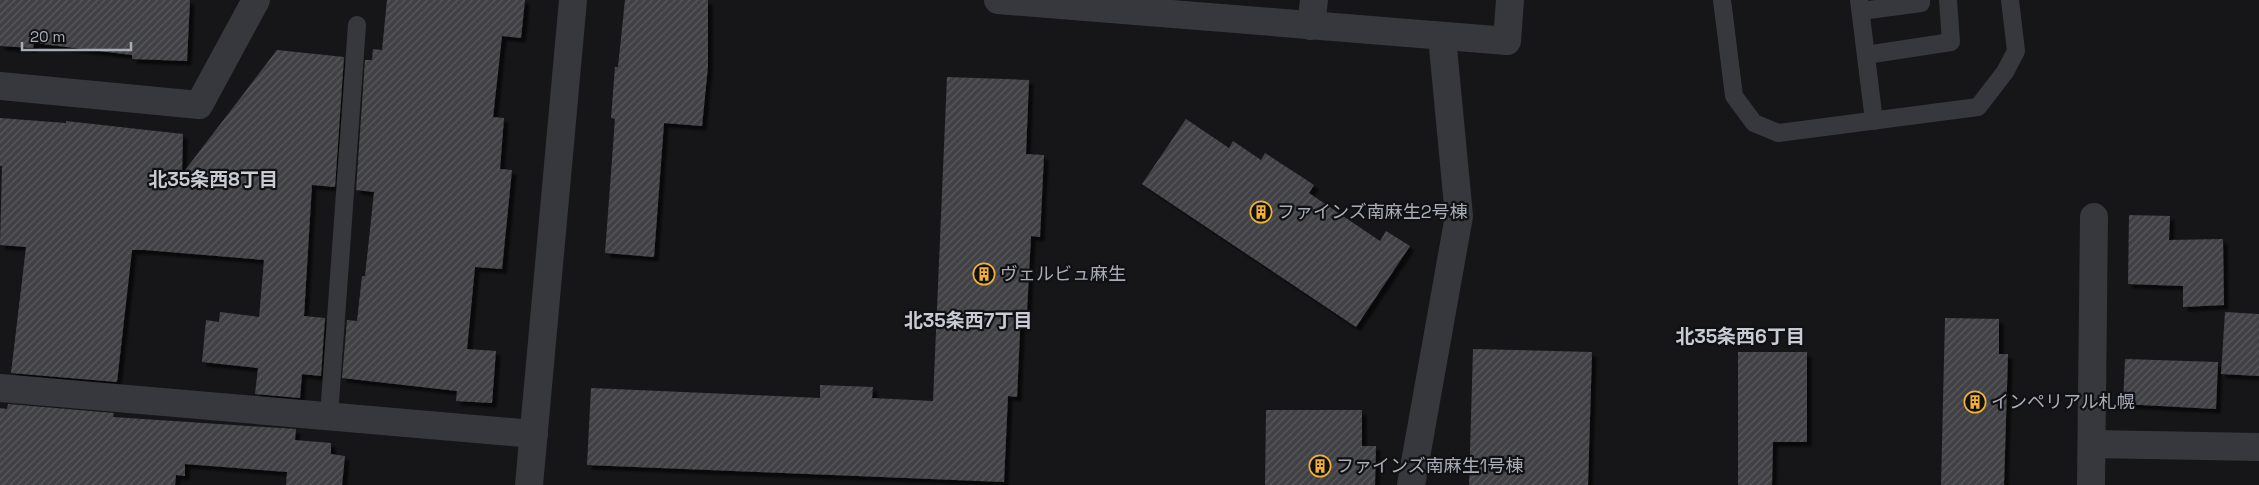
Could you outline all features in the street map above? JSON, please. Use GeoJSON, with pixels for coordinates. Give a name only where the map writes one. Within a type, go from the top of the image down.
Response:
{"type":"FeatureCollection","features":[{"type":"Feature","properties":{"kind":"street"},"geometry":{"type":"LineString","coordinates":[[0,86],[199,105],[256,0]]}},
{"type":"Feature","properties":{"kind":"street"},"geometry":{"type":"LineString","coordinates":[[529,485],[573,0]]}},
{"type":"Feature","properties":{"kind":"street"},"geometry":{"type":"LineString","coordinates":[[998,0],[1313,13],[1442,36],[1507,40],[1510,0]]}},
{"type":"Feature","properties":{"kind":"street"},"geometry":{"type":"LineString","coordinates":[[1411,485],[1459,216],[1442,36]]}},
{"type":"Feature","properties":{"kind":"street"},"geometry":{"type":"LineString","coordinates":[[2092,485],[2094,217]]}},
{"type":"Feature","properties":{"kind":"street"},"geometry":{"type":"LineString","coordinates":[[0,388],[534,434]]}},
{"type":"Feature","properties":{"kind":"street"},"geometry":{"type":"LineString","coordinates":[[2092,444],[2259,446]]}},
{"type":"Feature","properties":{"kind":"lane"},"geometry":{"type":"LineString","coordinates":[[1722,0],[1734,96],[1754,123],[1778,134],[1978,107],[2006,72],[2016,51],[2010,0]]}},
{"type":"Feature","properties":{"kind":"lane"},"geometry":{"type":"LineString","coordinates":[[1874,121],[1860,6],[1921,3],[1920,0]]}},
{"type":"Feature","properties":{"kind":"lane"},"geometry":{"type":"LineString","coordinates":[[1866,55],[1951,42],[1948,0]]}},
{"type":"Feature","properties":{"kind":"lane"},"geometry":{"type":"LineString","coordinates":[[329,416],[357,25]]}},
{"type":"Feature","properties":{"kind":"building"},"geometry":{"type":"Polygon","coordinates":[[[0,0],[190,0],[187,61],[132,59],[132,55],[34,43],[33,48],[0,46],[0,0]]]}},
{"type":"Feature","properties":{"kind":"building"},"geometry":{"type":"Polygon","coordinates":[[[387,0],[525,0],[521,38],[502,36],[493,117],[504,118],[500,169],[512,170],[502,269],[475,267],[467,349],[496,351],[492,403],[456,401],[457,391],[342,378],[347,320],[357,321],[362,276],[365,276],[374,192],[356,190],[365,60],[372,60],[373,49],[382,50],[387,0]]]}},
{"type":"Feature","properties":{"kind":"building"},"geometry":{"type":"Polygon","coordinates":[[[625,0],[708,0],[708,66],[702,126],[664,123],[654,257],[605,253],[615,119],[611,118],[615,67],[618,67],[625,0]]]}},
{"type":"Feature","properties":{"kind":"building"},"geometry":{"type":"Polygon","coordinates":[[[277,50],[344,57],[335,187],[312,185],[304,316],[325,318],[321,376],[302,374],[300,398],[255,394],[258,368],[202,362],[206,320],[219,322],[220,312],[259,317],[264,260],[145,250],[132,250],[117,382],[11,373],[26,247],[0,245],[2,166],[0,166],[0,118],[66,123],[66,121],[183,134],[182,174],[277,50]]]}},
{"type":"Feature","properties":{"kind":"building","name":"ヴェルビュ麻生"},"geometry":{"type":"Polygon","coordinates":[[[947,77],[1029,80],[1026,154],[1044,155],[1040,237],[1031,236],[1027,311],[1021,310],[1017,397],[1008,396],[1004,482],[587,465],[591,388],[820,398],[820,385],[873,387],[872,398],[933,401],[947,77]]]}},
{"type":"Feature","properties":{"kind":"building","name":"ファインズ南麻生2号棟"},"geometry":{"type":"Polygon","coordinates":[[[1186,119],[1229,148],[1233,141],[1261,160],[1265,153],[1314,185],[1309,193],[1380,241],[1386,231],[1410,246],[1356,327],[1142,184],[1186,119]]]}},
{"type":"Feature","properties":{"kind":"building"},"geometry":{"type":"Polygon","coordinates":[[[2129,215],[2170,216],[2169,240],[2223,239],[2224,305],[2183,307],[2183,286],[2128,284],[2129,215]]]}},
{"type":"Feature","properties":{"kind":"building"},"geometry":{"type":"Polygon","coordinates":[[[2225,312],[2259,314],[2259,376],[2221,374],[2225,312]]]}},
{"type":"Feature","properties":{"kind":"building","name":"インペリアル札幌"},"geometry":{"type":"Polygon","coordinates":[[[1945,318],[1999,319],[1999,354],[2008,354],[2004,485],[1941,485],[1945,318]]]}},
{"type":"Feature","properties":{"kind":"building"},"geometry":{"type":"Polygon","coordinates":[[[1473,349],[1592,352],[1588,485],[1469,485],[1473,349]]]}},
{"type":"Feature","properties":{"kind":"building"},"geometry":{"type":"Polygon","coordinates":[[[1738,352],[1807,352],[1807,442],[1773,442],[1772,485],[1738,485],[1738,352]]]}},
{"type":"Feature","properties":{"kind":"building"},"geometry":{"type":"Polygon","coordinates":[[[2125,359],[2218,362],[2216,409],[2123,404],[2125,359]]]}},
{"type":"Feature","properties":{"kind":"building"},"geometry":{"type":"Polygon","coordinates":[[[8,404],[114,413],[113,417],[296,429],[295,440],[331,443],[331,454],[345,456],[342,485],[286,485],[287,472],[185,464],[185,476],[176,475],[175,485],[0,485],[0,408],[7,409],[8,404]]]}},
{"type":"Feature","properties":{"kind":"building","name":"ファインズ南麻生1号棟"},"geometry":{"type":"Polygon","coordinates":[[[1266,410],[1362,410],[1362,446],[1376,446],[1375,485],[1265,485],[1266,410]]]}},
{"type":"Feature","properties":{"kind":"place","name":"ファインズ南麻生2号棟"},"geometry":{"type":"Point","coordinates":[1261,212]}},
{"type":"Feature","properties":{"kind":"place","name":"ヴェルビュ麻生"},"geometry":{"type":"Point","coordinates":[984,274]}},
{"type":"Feature","properties":{"kind":"place","name":"インペリアル札幌"},"geometry":{"type":"Point","coordinates":[1975,402]}},
{"type":"Feature","properties":{"kind":"place","name":"ファインズ南麻生1号棟"},"geometry":{"type":"Point","coordinates":[1320,466]}},
{"type":"Feature","properties":{"kind":"district","name":"北35条西8丁目"},"geometry":{"type":"Point","coordinates":[213,179]}},
{"type":"Feature","properties":{"kind":"district","name":"北35条西7丁目"},"geometry":{"type":"Point","coordinates":[968,320]}},
{"type":"Feature","properties":{"kind":"district","name":"北35条西6丁目"},"geometry":{"type":"Point","coordinates":[1740,336]}}]}
